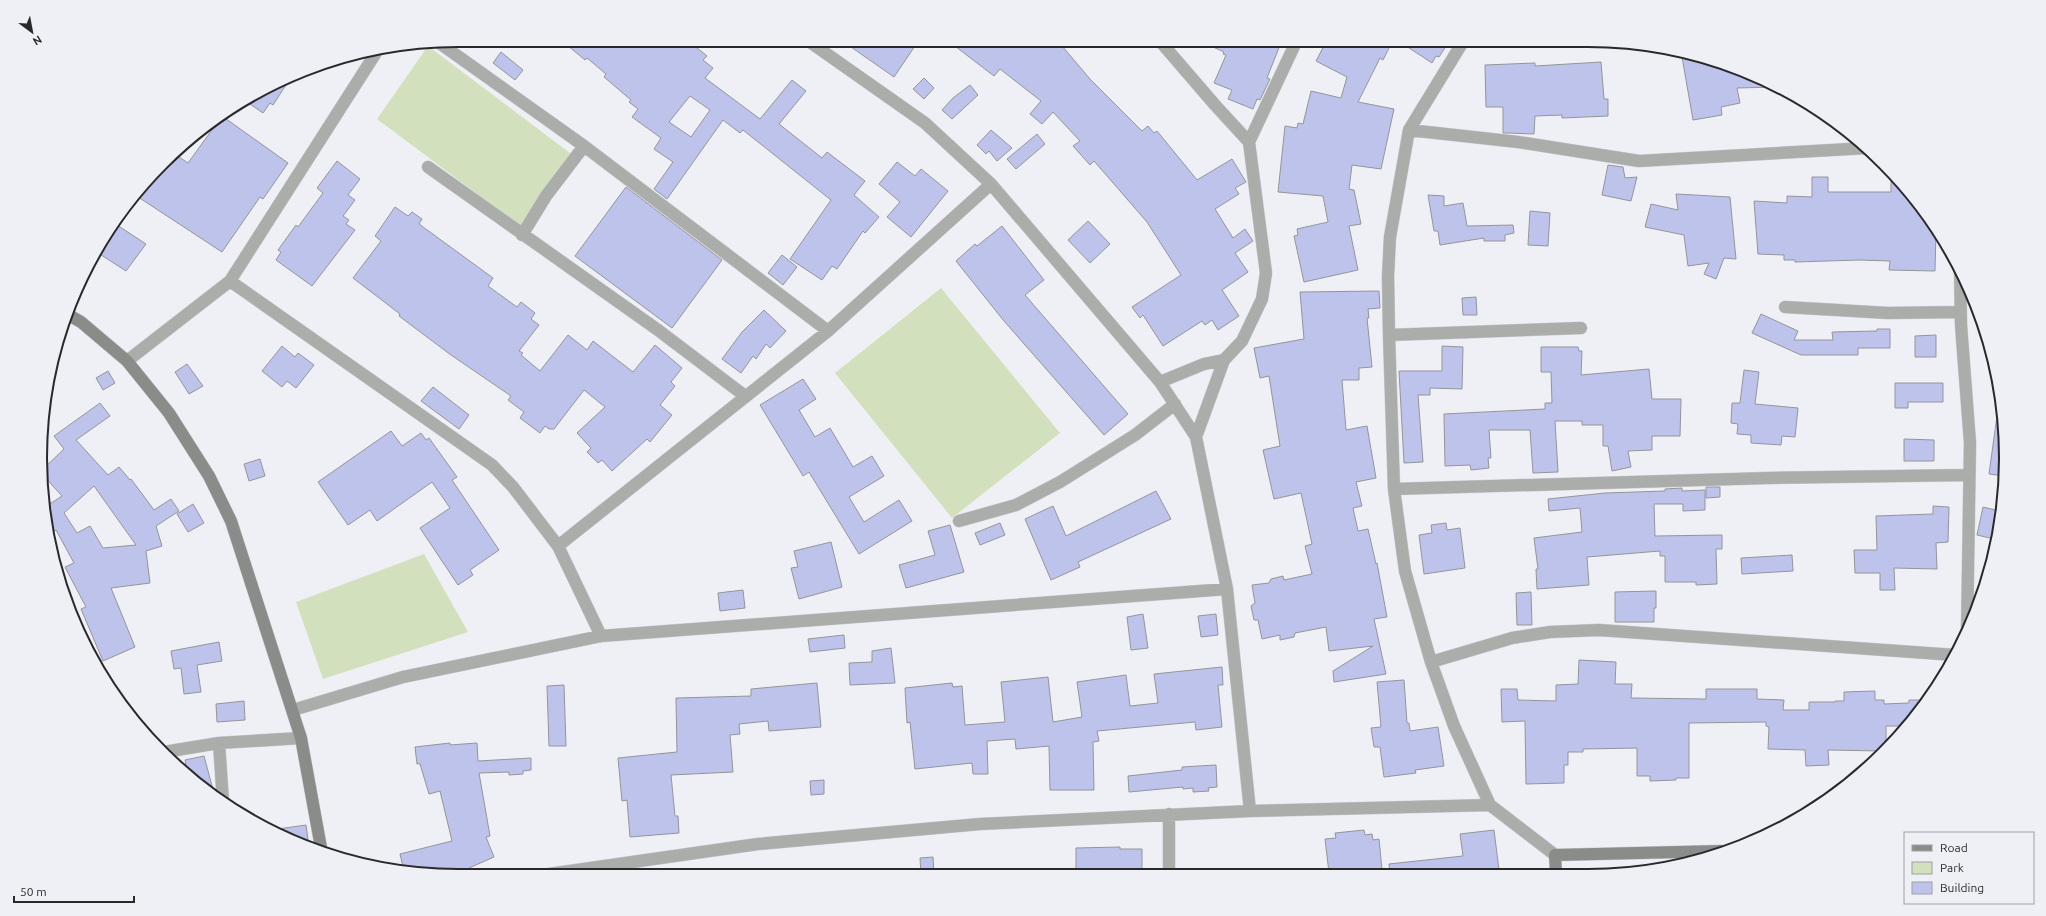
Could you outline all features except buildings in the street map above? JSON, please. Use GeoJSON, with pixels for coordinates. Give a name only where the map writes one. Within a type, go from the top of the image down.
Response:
{"type":"FeatureCollection","features":[{"type":"Feature","properties":{"kind":"street"},"geometry":{"type":"LineString","coordinates":[[446,47],[584,146],[828,331]]}},
{"type":"Feature","properties":{"kind":"street"},"geometry":{"type":"LineString","coordinates":[[817,47],[925,123],[991,184],[1160,382],[1196,437],[1227,589],[1250,811]]}},
{"type":"Feature","properties":{"kind":"street"},"geometry":{"type":"LineString","coordinates":[[1164,47],[1214,105],[1250,142]]}},
{"type":"Feature","properties":{"kind":"street"},"geometry":{"type":"LineString","coordinates":[[1196,437],[1224,360],[1242,340],[1262,299],[1266,273],[1250,142],[1294,47]]}},
{"type":"Feature","properties":{"kind":"street"},"geometry":{"type":"LineString","coordinates":[[1460,47],[1409,130],[1390,237],[1388,276],[1394,489],[1404,571],[1431,662],[1454,726],[1490,805],[1555,855],[1703,852]]}},
{"type":"Feature","properties":{"kind":"street"},"geometry":{"type":"LineString","coordinates":[[127,361],[230,281],[374,56]]}},
{"type":"Feature","properties":{"kind":"street"},"geometry":{"type":"LineString","coordinates":[[1409,130],[1518,142],[1639,161],[1858,149]]}},
{"type":"Feature","properties":{"kind":"street"},"geometry":{"type":"LineString","coordinates":[[522,235],[546,196],[584,146]]}},
{"type":"Feature","properties":{"kind":"street"},"geometry":{"type":"LineString","coordinates":[[428,167],[658,330],[745,396]]}},
{"type":"Feature","properties":{"kind":"street"},"geometry":{"type":"LineString","coordinates":[[558,546],[828,331],[991,184]]}},
{"type":"Feature","properties":{"kind":"street"},"geometry":{"type":"LineString","coordinates":[[230,281],[492,465],[513,487],[558,546],[601,636]]}},
{"type":"Feature","properties":{"kind":"street"},"geometry":{"type":"LineString","coordinates":[[1960,283],[1960,312],[1970,443],[1967,617]]}},
{"type":"Feature","properties":{"kind":"street"},"geometry":{"type":"LineString","coordinates":[[1785,308],[1888,313],[1960,312]]}},
{"type":"Feature","properties":{"kind":"street"},"geometry":{"type":"LineString","coordinates":[[72,317],[81,322],[127,361],[169,413],[209,476],[228,515],[301,738],[321,845]]}},
{"type":"Feature","properties":{"kind":"street"},"geometry":{"type":"LineString","coordinates":[[1389,335],[1581,328]]}},
{"type":"Feature","properties":{"kind":"street"},"geometry":{"type":"LineString","coordinates":[[1160,382],[1204,364],[1224,360]]}},
{"type":"Feature","properties":{"kind":"street"},"geometry":{"type":"LineString","coordinates":[[959,521],[1016,505],[1060,482],[1135,435],[1175,404]]}},
{"type":"Feature","properties":{"kind":"street"},"geometry":{"type":"LineString","coordinates":[[1394,489],[1768,478],[1969,475]]}},
{"type":"Feature","properties":{"kind":"street"},"geometry":{"type":"LineString","coordinates":[[293,710],[403,677],[601,636],[1227,589]]}},
{"type":"Feature","properties":{"kind":"street"},"geometry":{"type":"LineString","coordinates":[[1431,662],[1512,638],[1550,632],[1599,630],[1949,655]]}},
{"type":"Feature","properties":{"kind":"street"},"geometry":{"type":"LineString","coordinates":[[169,751],[220,744],[301,738]]}},
{"type":"Feature","properties":{"kind":"street"},"geometry":{"type":"LineString","coordinates":[[220,744],[223,795]]}},
{"type":"Feature","properties":{"kind":"street"},"geometry":{"type":"LineString","coordinates":[[584,869],[766,843],[980,824],[1169,814],[1490,805]]}},
{"type":"Feature","properties":{"kind":"street"},"geometry":{"type":"LineString","coordinates":[[1169,814],[1169,869]]}},
{"type":"Feature","properties":{"kind":"street"},"geometry":{"type":"LineString","coordinates":[[1555,855],[1556,869]]}},
{"type":"Feature","properties":{"kind":"green space"},"geometry":{"type":"Polygon","coordinates":[[[431,48],[574,156],[520,226],[377,119],[426,49],[431,48]]]}},
{"type":"Feature","properties":{"kind":"green space"},"geometry":{"type":"Polygon","coordinates":[[[941,288],[1060,433],[952,518],[835,373],[941,288]]]}},
{"type":"Feature","properties":{"kind":"green space"},"geometry":{"type":"Polygon","coordinates":[[[424,554],[468,632],[323,679],[296,602],[424,554]]]}}]}
